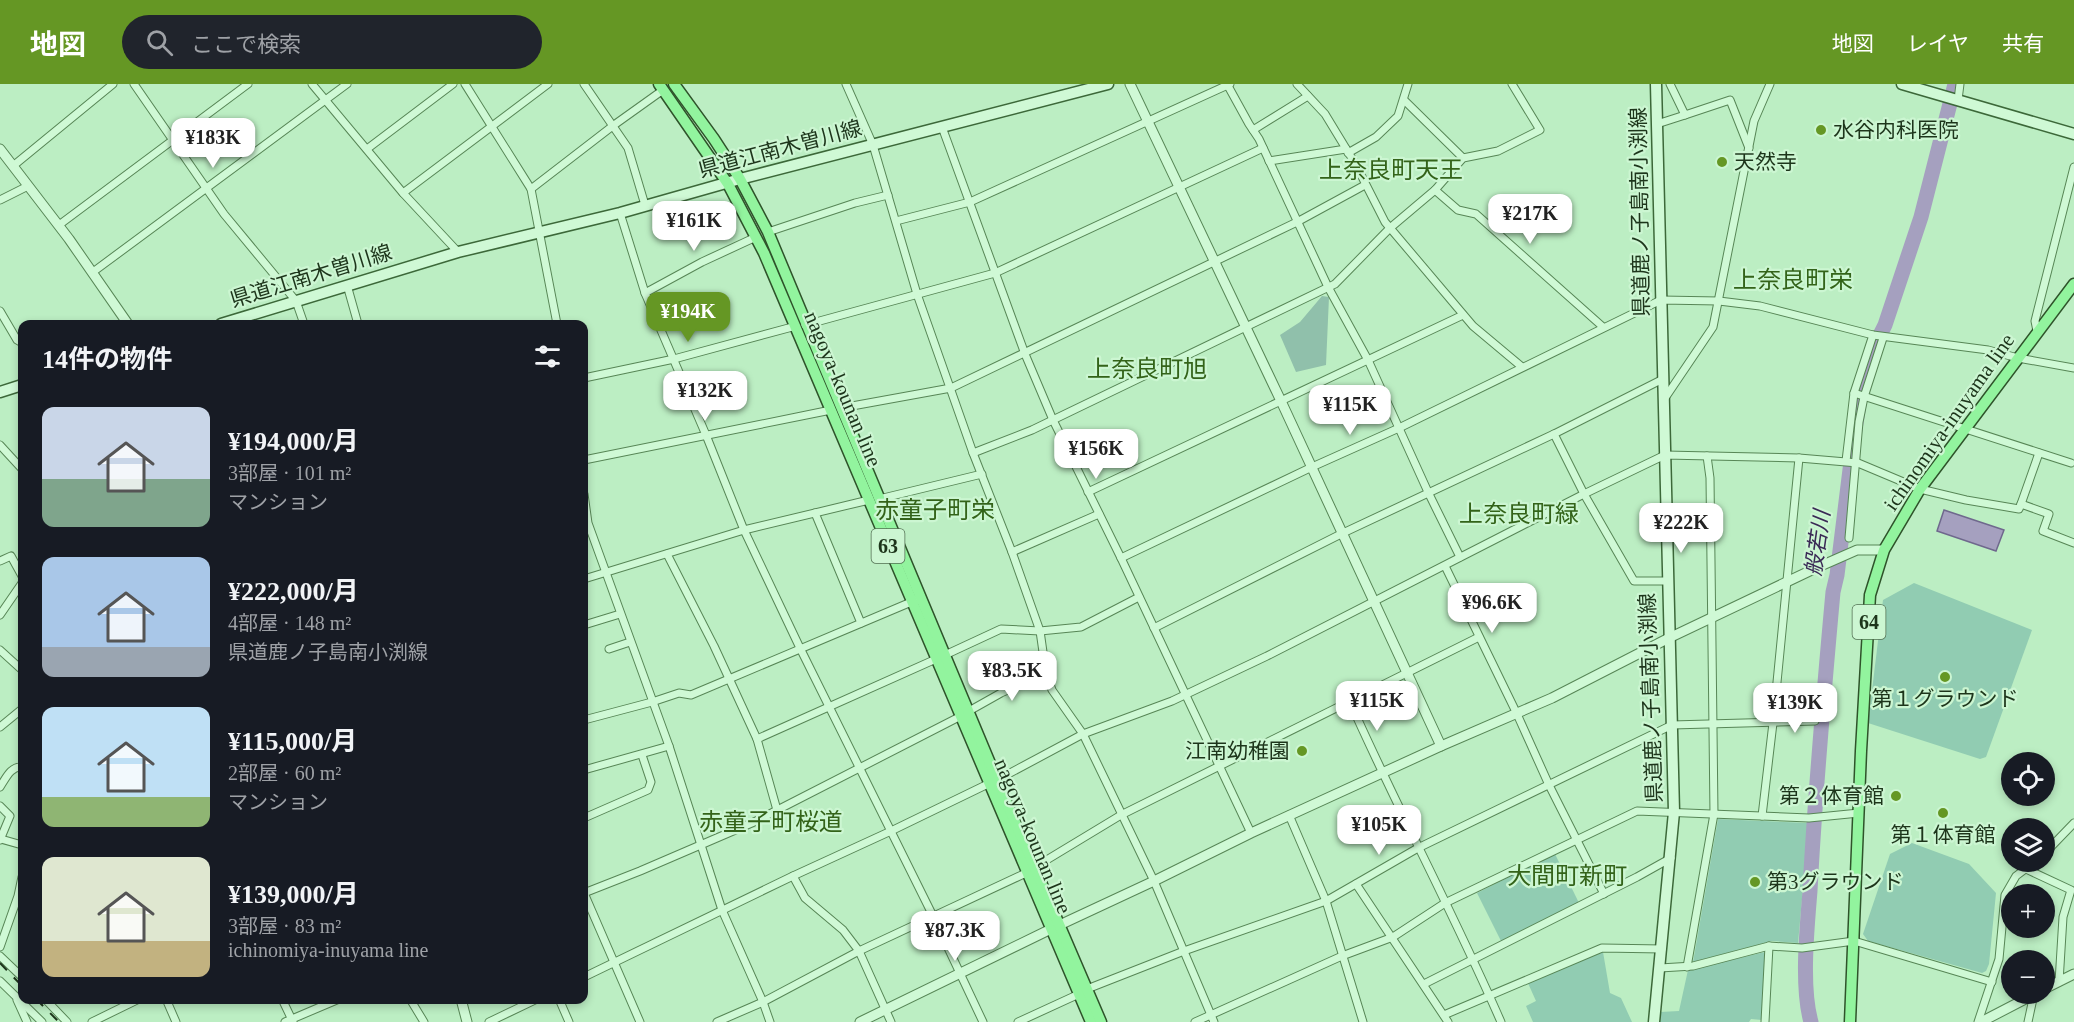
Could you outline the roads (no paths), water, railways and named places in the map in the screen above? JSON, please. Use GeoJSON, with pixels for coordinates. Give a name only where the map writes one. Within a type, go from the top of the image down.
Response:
{"type":"FeatureCollection","features":[{"type":"Feature","properties":{"kind":"main road","name":"nagoya-kounan line"},"geometry":{"type":"LineString","coordinates":[[674,84],[740,179],[768,232],[801,326],[874,500],[1083,991],[1101,1022]]}},
{"type":"Feature","properties":{"kind":"main road","name":"県道江南木曽川線"},"geometry":{"type":"LineString","coordinates":[[236,320],[458,252],[620,213],[740,179],[1108,84]]}},
{"type":"Feature","properties":{"kind":"main road","name":"県道鹿ノ子島南小渕線"},"geometry":{"type":"LineString","coordinates":[[1654,1022],[1674,812],[1656,84]]}},
{"type":"Feature","properties":{"kind":"main road"},"geometry":{"type":"LineString","coordinates":[[1902,84],[2074,135]]}},
{"type":"Feature","properties":{"kind":"main road","name":"nagoya-kounan line"},"geometry":{"type":"LineString","coordinates":[[661,87],[728,184],[801,326]]}},
{"type":"Feature","properties":{"kind":"main road","name":"ichinomiya-inuyama line"},"geometry":{"type":"LineString","coordinates":[[1850,1022],[1870,595],[1884,550],[1920,489],[2037,331],[2072,290]]}},
{"type":"Feature","properties":{"kind":"main road"},"geometry":{"type":"LineString","coordinates":[[0,392],[18,386]]}},
{"type":"Feature","properties":{"kind":"main road","name":"nagoya-kounan line"},"geometry":{"type":"LineString","coordinates":[[1083,991],[1091,1022]]}},
{"type":"Feature","properties":{"kind":"street"},"geometry":{"type":"LineString","coordinates":[[13,166],[113,84]]}},
{"type":"Feature","properties":{"kind":"street"},"geometry":{"type":"LineString","coordinates":[[134,84],[224,214],[296,301],[303,320]]}},
{"type":"Feature","properties":{"kind":"street"},"geometry":{"type":"LineString","coordinates":[[59,225],[248,84]]}},
{"type":"Feature","properties":{"kind":"street"},"geometry":{"type":"LineString","coordinates":[[312,84],[403,193],[458,252]]}},
{"type":"Feature","properties":{"kind":"street"},"geometry":{"type":"LineString","coordinates":[[93,272],[347,84]]}},
{"type":"Feature","properties":{"kind":"street"},"geometry":{"type":"LineString","coordinates":[[367,149],[453,84]]}},
{"type":"Feature","properties":{"kind":"street"},"geometry":{"type":"LineString","coordinates":[[465,84],[531,189],[556,320]]}},
{"type":"Feature","properties":{"kind":"street"},"geometry":{"type":"LineString","coordinates":[[403,193],[548,84]]}},
{"type":"Feature","properties":{"kind":"street"},"geometry":{"type":"LineString","coordinates":[[584,84],[628,148],[645,205]]}},
{"type":"Feature","properties":{"kind":"street"},"geometry":{"type":"LineString","coordinates":[[846,84],[873,145],[917,294],[973,453],[1040,631],[1046,673],[1052,690],[1083,734],[1154,882],[1212,1019]]}},
{"type":"Feature","properties":{"kind":"street"},"geometry":{"type":"LineString","coordinates":[[1130,84],[1375,601],[1441,746]]}},
{"type":"Feature","properties":{"kind":"street"},"geometry":{"type":"LineString","coordinates":[[896,221],[970,202],[1228,84],[1263,148],[1328,287],[1368,360],[1460,557]]}},
{"type":"Feature","properties":{"kind":"street"},"geometry":{"type":"LineString","coordinates":[[1297,84],[1325,114],[1390,228],[1473,326],[1522,367]]}},
{"type":"Feature","properties":{"kind":"street"},"geometry":{"type":"LineString","coordinates":[[1269,161],[1347,151],[1376,137],[1398,116],[1408,84]]}},
{"type":"Feature","properties":{"kind":"street"},"geometry":{"type":"LineString","coordinates":[[973,453],[1053,420],[1328,287],[1344,276],[1390,228],[1435,190],[1463,158],[1498,151],[1540,130],[1512,84]]}},
{"type":"Feature","properties":{"kind":"street"},"geometry":{"type":"LineString","coordinates":[[1670,84],[1685,115]]}},
{"type":"Feature","properties":{"kind":"street"},"geometry":{"type":"LineString","coordinates":[[1664,400],[1713,327],[1754,121],[1770,84]]}},
{"type":"Feature","properties":{"kind":"street"},"geometry":{"type":"LineString","coordinates":[[1958,100],[1960,84]]}},
{"type":"Feature","properties":{"kind":"street"},"geometry":{"type":"LineString","coordinates":[[531,189],[661,87]]}},
{"type":"Feature","properties":{"kind":"street"},"geometry":{"type":"LineString","coordinates":[[1253,130],[1308,96]]}},
{"type":"Feature","properties":{"kind":"street"},"geometry":{"type":"LineString","coordinates":[[1404,100],[1463,158]]}},
{"type":"Feature","properties":{"kind":"street"},"geometry":{"type":"LineString","coordinates":[[1658,124],[1730,100],[1750,150]]}},
{"type":"Feature","properties":{"kind":"street"},"geometry":{"type":"LineString","coordinates":[[942,127],[1025,354],[1053,420],[1251,833]]}},
{"type":"Feature","properties":{"kind":"street"},"geometry":{"type":"LineString","coordinates":[[588,377],[674,359],[995,273],[1263,148]]}},
{"type":"Feature","properties":{"kind":"street"},"geometry":{"type":"LineString","coordinates":[[0,149],[59,225],[125,320]]}},
{"type":"Feature","properties":{"kind":"street"},"geometry":{"type":"LineString","coordinates":[[2037,331],[2035,321],[2074,167]]}},
{"type":"Feature","properties":{"kind":"street"},"geometry":{"type":"LineString","coordinates":[[588,459],[951,388],[1296,222],[1365,185]]}},
{"type":"Feature","properties":{"kind":"street"},"geometry":{"type":"LineString","coordinates":[[0,200],[28,186]]}},
{"type":"Feature","properties":{"kind":"street"},"geometry":{"type":"LineString","coordinates":[[1435,190],[1458,210],[1476,214],[1603,327]]}},
{"type":"Feature","properties":{"kind":"street"},"geometry":{"type":"LineString","coordinates":[[768,232],[855,203],[888,195]]}},
{"type":"Feature","properties":{"kind":"street"},"geometry":{"type":"LineString","coordinates":[[620,213],[645,293],[744,530],[983,1022]]}},
{"type":"Feature","properties":{"kind":"street"},"geometry":{"type":"LineString","coordinates":[[645,293],[702,262],[756,237]]}},
{"type":"Feature","properties":{"kind":"street"},"geometry":{"type":"LineString","coordinates":[[347,285],[357,320]]}},
{"type":"Feature","properties":{"kind":"street"},"geometry":{"type":"LineString","coordinates":[[1121,558],[1399,428],[1661,300],[1719,301],[1770,309],[1883,338],[1988,350],[2074,368]]}},
{"type":"Feature","properties":{"kind":"street"},"geometry":{"type":"LineString","coordinates":[[0,311],[18,341]]}},
{"type":"Feature","properties":{"kind":"street"},"geometry":{"type":"LineString","coordinates":[[1088,492],[1463,315]]}},
{"type":"Feature","properties":{"kind":"street"},"geometry":{"type":"LineString","coordinates":[[1845,461],[1854,393],[1873,336]]}},
{"type":"Feature","properties":{"kind":"street"},"geometry":{"type":"LineString","coordinates":[[1849,538],[1859,422],[1864,397],[1883,338]]}},
{"type":"Feature","properties":{"kind":"street"},"geometry":{"type":"LineString","coordinates":[[1154,628],[1343,533],[1663,380]]}},
{"type":"Feature","properties":{"kind":"street"},"geometry":{"type":"LineString","coordinates":[[1854,393],[1964,430],[2073,461]]}},
{"type":"Feature","properties":{"kind":"street"},"geometry":{"type":"LineString","coordinates":[[1554,434],[1584,494],[1634,581],[1667,581]]}},
{"type":"Feature","properties":{"kind":"street"},"geometry":{"type":"LineString","coordinates":[[0,446],[18,465]]}},
{"type":"Feature","properties":{"kind":"street"},"geometry":{"type":"LineString","coordinates":[[588,975],[993,782],[1083,734],[1185,695],[1665,455],[1799,458],[1855,462],[1920,489],[2019,509],[2039,453]]}},
{"type":"Feature","properties":{"kind":"street"},"geometry":{"type":"LineString","coordinates":[[1687,967],[1714,814],[1713,617],[1710,478],[1707,456]]}},
{"type":"Feature","properties":{"kind":"street"},"geometry":{"type":"LineString","coordinates":[[1762,816],[1799,458]]}},
{"type":"Feature","properties":{"kind":"street"},"geometry":{"type":"LineString","coordinates":[[588,578],[744,530],[982,474]]}},
{"type":"Feature","properties":{"kind":"street"},"geometry":{"type":"LineString","coordinates":[[2021,504],[2049,514],[2043,531],[2074,543]]}},
{"type":"Feature","properties":{"kind":"street"},"geometry":{"type":"LineString","coordinates":[[814,513],[861,623]]}},
{"type":"Feature","properties":{"kind":"street"},"geometry":{"type":"LineString","coordinates":[[1012,552],[1099,514]]}},
{"type":"Feature","properties":{"kind":"street"},"geometry":{"type":"LineString","coordinates":[[588,528],[669,746],[722,910],[770,1022]]}},
{"type":"Feature","properties":{"kind":"street"},"geometry":{"type":"LineString","coordinates":[[860,1022],[1289,815],[1517,714],[1786,582],[1857,550],[1884,550]]}},
{"type":"Feature","properties":{"kind":"street"},"geometry":{"type":"LineString","coordinates":[[667,554],[757,739],[777,810]]}},
{"type":"Feature","properties":{"kind":"street"},"geometry":{"type":"LineString","coordinates":[[0,561],[11,556],[18,569]]}},
{"type":"Feature","properties":{"kind":"street"},"geometry":{"type":"LineString","coordinates":[[1444,566],[1604,894]]}},
{"type":"Feature","properties":{"kind":"street"},"geometry":{"type":"LineString","coordinates":[[0,615],[18,589]]}},
{"type":"Feature","properties":{"kind":"street"},"geometry":{"type":"LineString","coordinates":[[757,739],[1001,629],[1040,631],[1081,627],[1139,597]]}},
{"type":"Feature","properties":{"kind":"street"},"geometry":{"type":"LineString","coordinates":[[588,719],[680,693],[691,695],[917,600]]}},
{"type":"Feature","properties":{"kind":"street"},"geometry":{"type":"LineString","coordinates":[[588,624],[620,614]]}},
{"type":"Feature","properties":{"kind":"street"},"geometry":{"type":"LineString","coordinates":[[717,1022],[763,1002],[859,951],[1031,870],[1121,815],[1479,637]]}},
{"type":"Feature","properties":{"kind":"street"},"geometry":{"type":"LineString","coordinates":[[609,649],[630,642]]}},
{"type":"Feature","properties":{"kind":"street"},"geometry":{"type":"LineString","coordinates":[[0,650],[18,666]]}},
{"type":"Feature","properties":{"kind":"street"},"geometry":{"type":"LineString","coordinates":[[588,892],[640,872],[777,810],[965,714],[1001,693],[1046,673]]}},
{"type":"Feature","properties":{"kind":"street"},"geometry":{"type":"LineString","coordinates":[[1350,702],[1418,848],[1474,960],[1501,1022]]}},
{"type":"Feature","properties":{"kind":"street"},"geometry":{"type":"LineString","coordinates":[[1,725],[18,712]]}},
{"type":"Feature","properties":{"kind":"street"},"geometry":{"type":"LineString","coordinates":[[1018,1022],[1083,991],[1184,951],[1326,901],[1418,848],[1672,725],[1815,721]]}},
{"type":"Feature","properties":{"kind":"street"},"geometry":{"type":"LineString","coordinates":[[588,769],[669,746]]}},
{"type":"Feature","properties":{"kind":"street"},"geometry":{"type":"LineString","coordinates":[[588,816],[648,790],[651,782],[642,755]]}},
{"type":"Feature","properties":{"kind":"street"},"geometry":{"type":"LineString","coordinates":[[0,787],[11,771],[18,767]]}},
{"type":"Feature","properties":{"kind":"street"},"geometry":{"type":"LineString","coordinates":[[0,806],[10,816],[0,839],[18,844]]}},
{"type":"Feature","properties":{"kind":"street"},"geometry":{"type":"LineString","coordinates":[[1195,1022],[1212,1019],[1342,956],[1393,937],[1445,903],[1636,811],[1813,818],[1859,813]]}},
{"type":"Feature","properties":{"kind":"street"},"geometry":{"type":"LineString","coordinates":[[1289,815],[1326,901],[1363,1022]]}},
{"type":"Feature","properties":{"kind":"street"},"geometry":{"type":"LineString","coordinates":[[2055,843],[2074,823]]}},
{"type":"Feature","properties":{"kind":"street"},"geometry":{"type":"LineString","coordinates":[[1424,984],[1671,858]]}},
{"type":"Feature","properties":{"kind":"street"},"geometry":{"type":"LineString","coordinates":[[1979,1022],[2000,959],[2005,895],[2016,876],[2022,872]]}},
{"type":"Feature","properties":{"kind":"street"},"geometry":{"type":"LineString","coordinates":[[2032,872],[2071,890],[2063,917],[2059,982]]}},
{"type":"Feature","properties":{"kind":"street"},"geometry":{"type":"LineString","coordinates":[[793,876],[805,898],[843,930],[859,951],[891,1022]]}},
{"type":"Feature","properties":{"kind":"street"},"geometry":{"type":"LineString","coordinates":[[1356,884],[1446,1019],[1490,995],[1602,948],[1662,949]]}},
{"type":"Feature","properties":{"kind":"street"},"geometry":{"type":"LineString","coordinates":[[0,948],[18,896]]}},
{"type":"Feature","properties":{"kind":"street"},"geometry":{"type":"LineString","coordinates":[[588,902],[640,1022]]}},
{"type":"Feature","properties":{"kind":"street"},"geometry":{"type":"LineString","coordinates":[[1659,968],[1687,967],[1769,946],[1802,948],[1854,941],[1992,981]]}},
{"type":"Feature","properties":{"kind":"street"},"geometry":{"type":"LineString","coordinates":[[1765,1022],[1769,946]]}},
{"type":"Feature","properties":{"kind":"street"},"geometry":{"type":"LineString","coordinates":[[0,956],[18,973]]}},
{"type":"Feature","properties":{"kind":"street"},"geometry":{"type":"LineString","coordinates":[[13,968],[18,966]]}},
{"type":"Feature","properties":{"kind":"street"},"geometry":{"type":"LineString","coordinates":[[2055,984],[2074,974]]}},
{"type":"Feature","properties":{"kind":"street"},"geometry":{"type":"LineString","coordinates":[[0,981],[18,999]]}},
{"type":"Feature","properties":{"kind":"street"},"geometry":{"type":"LineString","coordinates":[[14,995],[18,1003]]}},
{"type":"Feature","properties":{"kind":"street"},"geometry":{"type":"LineString","coordinates":[[18,1004],[27,1022]]}},
{"type":"Feature","properties":{"kind":"street"},"geometry":{"type":"LineString","coordinates":[[23,1004],[42,1022]]}},
{"type":"Feature","properties":{"kind":"street"},"geometry":{"type":"LineString","coordinates":[[50,1004],[67,1022]]}},
{"type":"Feature","properties":{"kind":"street"},"geometry":{"type":"LineString","coordinates":[[92,1022],[128,1004]]}},
{"type":"Feature","properties":{"kind":"street"},"geometry":{"type":"LineString","coordinates":[[168,1004],[176,1022]]}},
{"type":"Feature","properties":{"kind":"street"},"geometry":{"type":"LineString","coordinates":[[284,1004],[290,1021],[328,1004]]}},
{"type":"Feature","properties":{"kind":"street"},"geometry":{"type":"LineString","coordinates":[[413,1004],[424,1022]]}},
{"type":"Feature","properties":{"kind":"street"},"geometry":{"type":"LineString","coordinates":[[462,1004],[467,1022]]}},
{"type":"Feature","properties":{"kind":"street"},"geometry":{"type":"LineString","coordinates":[[489,1022],[527,1004]]}},
{"type":"Feature","properties":{"kind":"street"},"geometry":{"type":"LineString","coordinates":[[562,1004],[569,1022]]}},
{"type":"Feature","properties":{"kind":"street"},"geometry":{"type":"LineString","coordinates":[[1979,1022],[2016,1004]]}},
{"type":"Feature","properties":{"kind":"street"},"geometry":{"type":"LineString","coordinates":[[2028,1022],[2033,1004]]}},
{"type":"Feature","properties":{"kind":"waterway","name":"般若川"},"geometry":{"type":"LineString","coordinates":[[1811,1022],[1806,992],[1806,957],[1817,779],[1833,592],[1855,429],[1862,386],[1921,217],[1955,84]]}},
{"type":"Feature","properties":{"kind":"railway"},"geometry":{"type":"LineString","coordinates":[[0,963],[18,982]]}},
{"type":"Feature","properties":{"kind":"railway"},"geometry":{"type":"LineString","coordinates":[[41,1004],[59,1022]]}},
{"type":"Feature","properties":{"kind":"place","name":"水谷内科医院"},"geometry":{"type":"Point","coordinates":[1821,130]}},
{"type":"Feature","properties":{"kind":"place","name":"天然寺"},"geometry":{"type":"Point","coordinates":[1722,162]}},
{"type":"Feature","properties":{"kind":"place","name":"第１グラウンド"},"geometry":{"type":"Point","coordinates":[1945,677]}},
{"type":"Feature","properties":{"kind":"place","name":"江南幼稚園"},"geometry":{"type":"Point","coordinates":[1302,751]}},
{"type":"Feature","properties":{"kind":"place","name":"第２体育館"},"geometry":{"type":"Point","coordinates":[1896,796]}},
{"type":"Feature","properties":{"kind":"place","name":"第１体育館"},"geometry":{"type":"Point","coordinates":[1943,813]}},
{"type":"Feature","properties":{"kind":"place","name":"第3グラウンド"},"geometry":{"type":"Point","coordinates":[1755,882]}},
{"type":"Feature","properties":{"kind":"district","name":"上奈良町天王"},"geometry":{"type":"Point","coordinates":[1391,170]}},
{"type":"Feature","properties":{"kind":"district","name":"上奈良町栄"},"geometry":{"type":"Point","coordinates":[1793,280]}},
{"type":"Feature","properties":{"kind":"district","name":"上奈良町旭"},"geometry":{"type":"Point","coordinates":[1147,369]}},
{"type":"Feature","properties":{"kind":"district","name":"赤童子町栄"},"geometry":{"type":"Point","coordinates":[935,510]}},
{"type":"Feature","properties":{"kind":"district","name":"上奈良町緑"},"geometry":{"type":"Point","coordinates":[1519,514]}},
{"type":"Feature","properties":{"kind":"district","name":"赤童子町桜道"},"geometry":{"type":"Point","coordinates":[771,822]}},
{"type":"Feature","properties":{"kind":"district","name":"大間町新町"},"geometry":{"type":"Point","coordinates":[1567,876]}}]}
